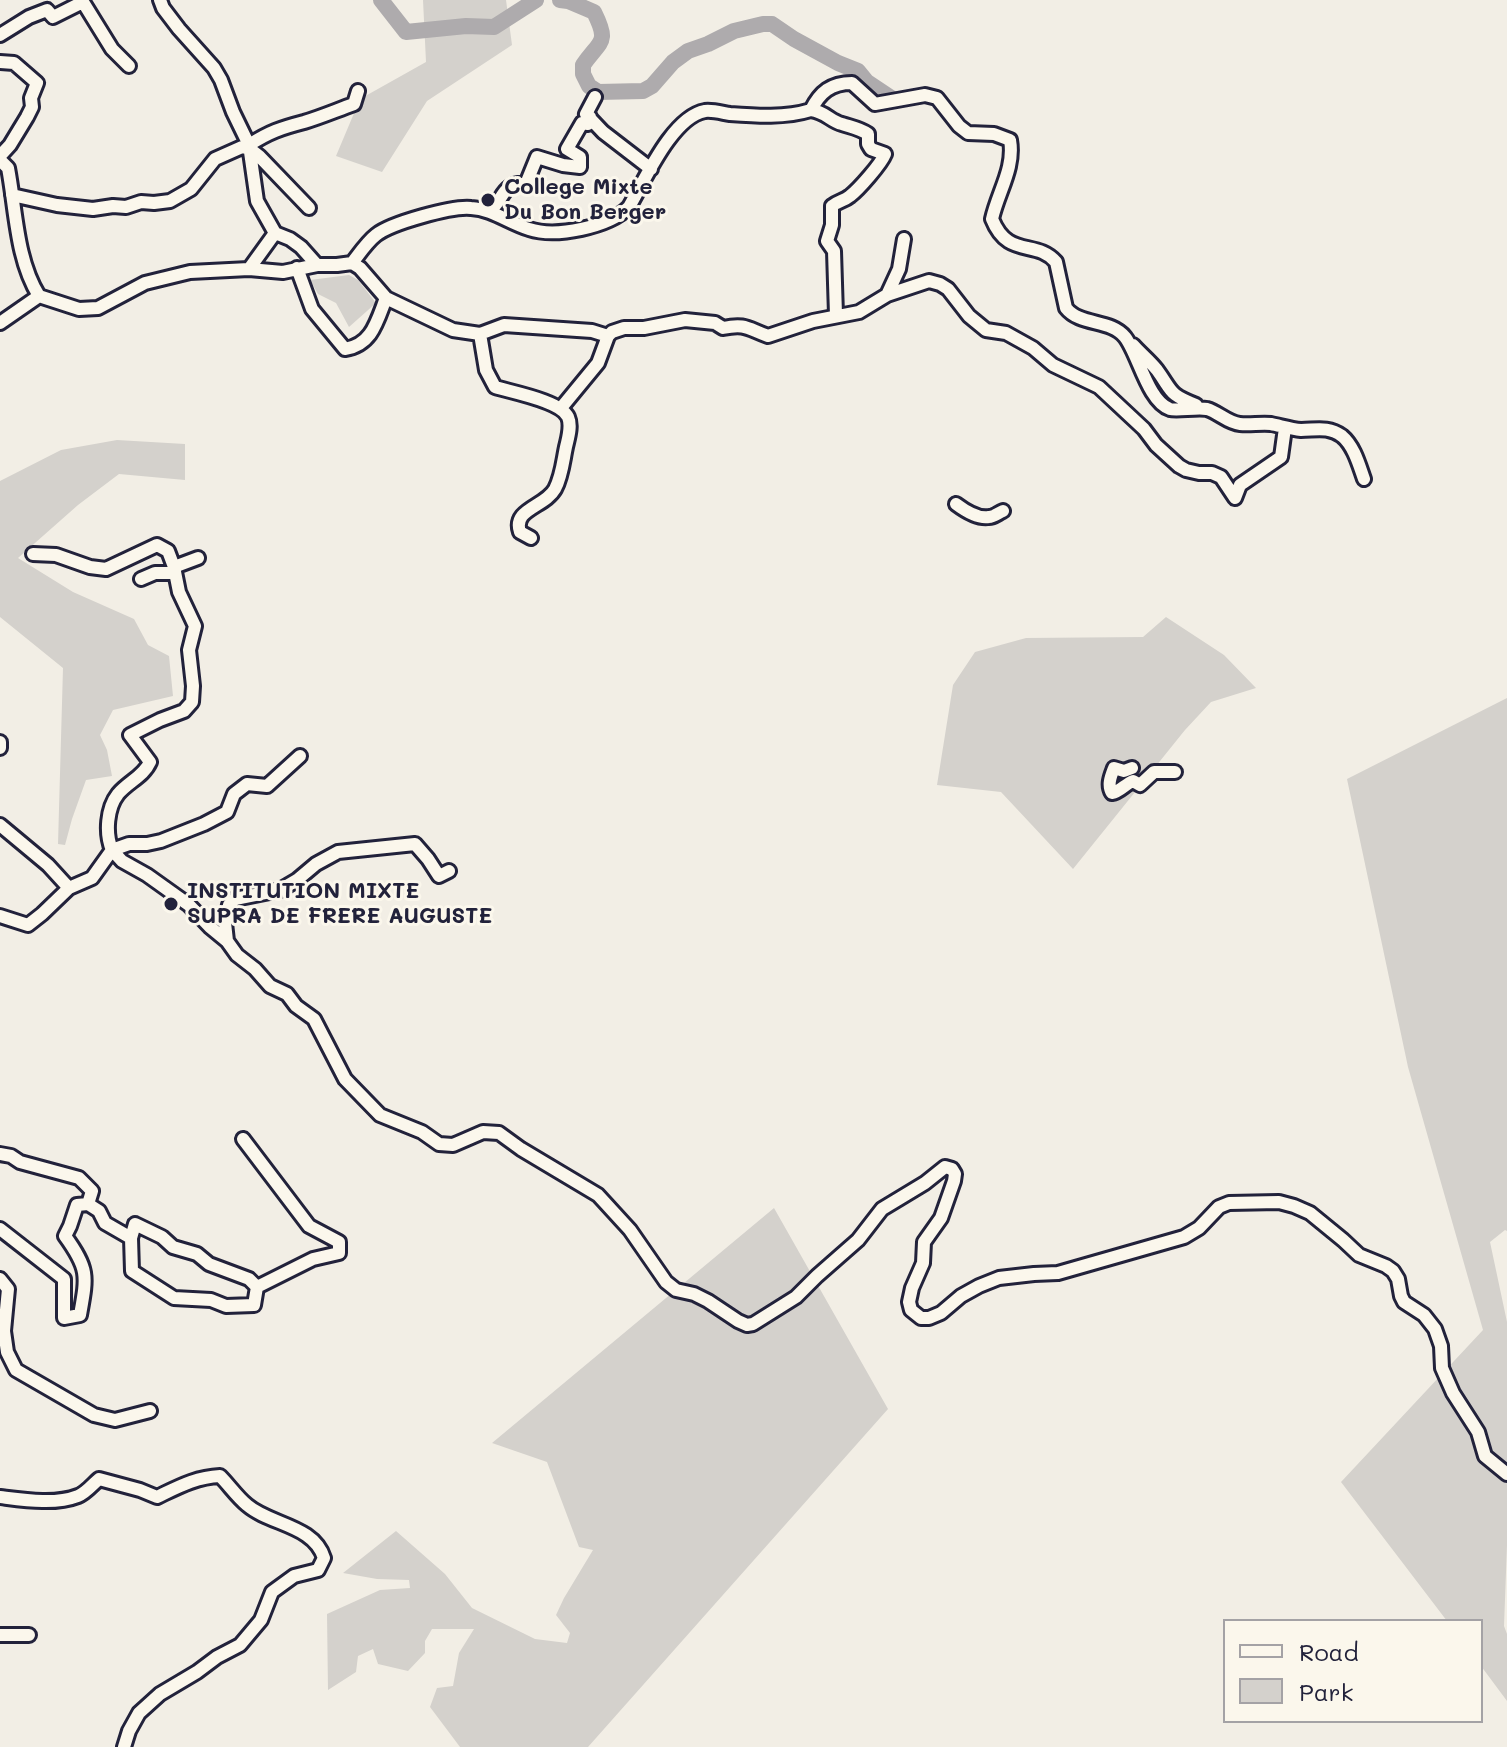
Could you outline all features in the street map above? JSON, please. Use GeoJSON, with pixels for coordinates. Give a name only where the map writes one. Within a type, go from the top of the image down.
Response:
{"type":"FeatureCollection","features":[{"type":"Feature","properties":{"kind":"street"},"geometry":{"type":"LineString","coordinates":[[160,0],[179,29],[221,80],[249,147],[257,201],[275,233],[301,247],[317,265]]}},
{"type":"Feature","properties":{"kind":"street"},"geometry":{"type":"LineString","coordinates":[[0,35],[38,13],[47,10],[53,17],[83,2],[112,49],[129,66]]}},
{"type":"Feature","properties":{"kind":"street"},"geometry":{"type":"LineString","coordinates":[[0,62],[14,63],[37,83],[31,98],[32,107],[0,158],[8,168],[19,240],[39,296],[79,309],[98,308],[145,283],[190,272],[249,269],[283,272],[317,265],[352,263],[386,298],[453,330],[480,334],[504,325],[592,331],[608,336]]}},
{"type":"Feature","properties":{"kind":"street"},"geometry":{"type":"LineString","coordinates":[[811,110],[816,99],[829,87],[852,83],[875,104],[925,95],[937,98],[968,133],[994,134],[1010,140],[1013,152],[1008,174],[992,219],[998,233],[1010,242],[1052,257],[1056,262],[1066,308],[1071,314],[1121,332],[1128,340],[1141,372],[1161,401],[1170,409],[1208,410],[1239,424],[1270,424],[1303,430],[1325,428],[1343,437],[1356,456],[1364,479]]}},
{"type":"Feature","properties":{"kind":"street"},"geometry":{"type":"LineString","coordinates":[[12,195],[93,209],[170,201],[191,189],[215,159],[249,147],[267,134],[286,126],[354,104],[358,91]]}},
{"type":"Feature","properties":{"kind":"street"},"geometry":{"type":"LineString","coordinates":[[595,97],[586,114],[618,145],[651,169]]}},
{"type":"Feature","properties":{"kind":"street"},"geometry":{"type":"LineString","coordinates":[[352,263],[376,235],[394,225],[458,208],[489,211],[532,231],[590,227],[621,214],[629,207],[670,138],[686,120],[705,111],[764,116],[796,115],[811,110],[830,116],[838,123],[863,130],[868,134],[871,149],[885,154],[878,167],[853,194],[832,206],[833,219],[827,241],[834,251],[836,315]]}},
{"type":"Feature","properties":{"kind":"street"},"geometry":{"type":"LineString","coordinates":[[489,211],[495,208],[505,191],[517,184],[526,184],[537,157],[580,167],[580,157],[567,149],[572,136],[582,123],[588,124],[590,117]]}},
{"type":"Feature","properties":{"kind":"street"},"geometry":{"type":"LineString","coordinates":[[249,147],[309,208]]}},
{"type":"Feature","properties":{"kind":"street"},"geometry":{"type":"LineString","coordinates":[[249,269],[275,233]]}},
{"type":"Feature","properties":{"kind":"street"},"geometry":{"type":"LineString","coordinates":[[887,295],[899,269],[904,239]]}},
{"type":"Feature","properties":{"kind":"street"},"geometry":{"type":"LineString","coordinates":[[297,268],[312,309],[345,349],[351,349],[373,333],[386,298]]}},
{"type":"Feature","properties":{"kind":"street"},"geometry":{"type":"LineString","coordinates":[[561,408],[598,363],[612,332],[685,320],[715,323],[723,328],[737,325],[768,336],[836,315],[859,312],[887,295],[929,281],[948,289],[969,316],[986,330],[1006,333],[1033,348],[1053,365],[1099,387],[1179,466],[1221,477],[1235,498],[1240,485],[1281,457],[1285,428]]}},
{"type":"Feature","properties":{"kind":"street"},"geometry":{"type":"LineString","coordinates":[[0,323],[39,296]]}},
{"type":"Feature","properties":{"kind":"street"},"geometry":{"type":"LineString","coordinates":[[480,334],[486,370],[495,387],[561,408],[569,421],[569,435],[557,486],[549,497],[520,516],[517,524],[520,532],[531,538]]}},
{"type":"Feature","properties":{"kind":"street"},"geometry":{"type":"LineString","coordinates":[[956,504],[984,517],[1003,511]]}},
{"type":"Feature","properties":{"kind":"street"},"geometry":{"type":"LineString","coordinates":[[33,554],[56,555],[106,569],[157,545],[168,551],[179,592],[195,626],[189,650],[192,702],[184,711],[130,735],[150,762],[147,769],[117,795],[108,821],[108,840],[122,861],[189,905],[270,986],[287,994],[296,1006],[314,1019],[345,1079],[380,1115],[422,1132],[439,1144],[453,1145],[483,1132],[499,1133],[598,1195],[630,1230],[666,1282],[676,1290],[694,1294],[747,1325],[762,1320],[796,1297],[858,1240],[882,1209],[945,1167],[952,1169],[954,1181],[941,1218],[924,1242],[923,1263],[909,1302],[911,1310],[921,1318],[941,1313],[961,1296],[999,1278],[1058,1273],[1184,1237],[1199,1228],[1219,1207],[1229,1203],[1279,1202],[1294,1206],[1326,1225],[1359,1255],[1393,1271],[1404,1302],[1424,1315],[1435,1329],[1441,1346],[1442,1368],[1453,1393],[1478,1432],[1485,1456],[1507,1474]]}},
{"type":"Feature","properties":{"kind":"street"},"geometry":{"type":"LineString","coordinates":[[141,579],[174,570],[198,558]]}},
{"type":"Feature","properties":{"kind":"street"},"geometry":{"type":"LineString","coordinates":[[0,916],[28,925],[69,888],[92,878],[112,850],[129,844],[161,841],[204,824],[227,812],[234,794],[247,784],[267,786],[300,756]]}},
{"type":"Feature","properties":{"kind":"street"},"geometry":{"type":"LineString","coordinates":[[1132,768],[1124,771],[1114,768],[1110,784],[1112,793],[1117,793],[1133,781],[1140,785],[1154,772],[1175,772]]}},
{"type":"Feature","properties":{"kind":"street"},"geometry":{"type":"LineString","coordinates":[[0,825],[48,865],[69,888]]}},
{"type":"Feature","properties":{"kind":"street"},"geometry":{"type":"LineString","coordinates":[[227,941],[225,923],[229,905],[235,899],[280,890],[338,852],[415,844],[439,876],[449,871]]}},
{"type":"Feature","properties":{"kind":"street"},"geometry":{"type":"LineString","coordinates":[[243,1139],[309,1226],[339,1242],[339,1253],[313,1259],[257,1287]]}},
{"type":"Feature","properties":{"kind":"street"},"geometry":{"type":"LineString","coordinates":[[0,1154],[79,1178],[92,1191],[88,1204]]}},
{"type":"Feature","properties":{"kind":"street"},"geometry":{"type":"LineString","coordinates":[[0,1229],[64,1279],[64,1318],[80,1315],[86,1278],[78,1254],[65,1236],[77,1205],[88,1204],[99,1211],[105,1223],[131,1238]]}},
{"type":"Feature","properties":{"kind":"street"},"geometry":{"type":"LineString","coordinates":[[135,1224],[162,1237],[173,1247],[197,1254],[209,1264],[249,1279],[257,1287],[254,1305],[226,1306],[211,1300],[174,1298],[132,1271],[131,1238],[135,1224]]}},
{"type":"Feature","properties":{"kind":"street"},"geometry":{"type":"LineString","coordinates":[[0,1279],[8,1289],[4,1331],[7,1352],[16,1370],[94,1415],[115,1420],[150,1411]]}},
{"type":"Feature","properties":{"kind":"street"},"geometry":{"type":"LineString","coordinates":[[0,1497],[56,1500],[80,1495],[99,1479],[157,1497],[189,1481],[220,1476],[248,1506],[308,1536],[322,1550],[324,1558],[318,1570],[294,1576],[272,1592],[261,1620],[240,1645],[160,1694],[139,1713],[124,1747]]}},
{"type":"Feature","properties":{"kind":"street"},"geometry":{"type":"LineString","coordinates":[[0,1635],[29,1635]]}},
{"type":"Feature","properties":{"kind":"green space"},"geometry":{"type":"Polygon","coordinates":[[[423,0],[506,0],[512,45],[427,101],[382,172],[336,156],[360,99],[426,62],[423,0]]]}},
{"type":"Feature","properties":{"kind":"green space"},"geometry":{"type":"Polygon","coordinates":[[[349,275],[358,280],[376,303],[349,327],[336,303],[318,294],[310,280],[349,275]]]}},
{"type":"Feature","properties":{"kind":"green space"},"geometry":{"type":"Polygon","coordinates":[[[117,440],[185,444],[185,480],[119,474],[18,558],[73,592],[134,619],[148,645],[169,656],[173,696],[113,710],[100,735],[107,750],[112,776],[86,780],[65,845],[58,844],[63,668],[0,617],[0,481],[61,450],[117,440]]]}},
{"type":"Feature","properties":{"kind":"green space"},"geometry":{"type":"Polygon","coordinates":[[[1166,617],[1224,655],[1256,688],[1211,702],[1073,869],[1001,792],[937,785],[953,685],[975,652],[1026,638],[1143,637],[1166,617]]]}},
{"type":"Feature","properties":{"kind":"green space"},"geometry":{"type":"Polygon","coordinates":[[[1507,698],[1507,1231],[1490,1242],[1507,1322],[1504,1626],[1507,1634],[1507,1701],[1483,1669],[1483,1619],[1445,1619],[1341,1482],[1483,1330],[1408,1067],[1347,779],[1507,698]]]}},
{"type":"Feature","properties":{"kind":"green space"},"geometry":{"type":"Polygon","coordinates":[[[774,1208],[888,1409],[588,1747],[460,1747],[430,1707],[437,1688],[453,1686],[459,1653],[474,1629],[432,1629],[425,1641],[425,1653],[408,1671],[378,1664],[373,1649],[358,1656],[356,1672],[328,1690],[327,1614],[380,1590],[410,1588],[409,1580],[343,1573],[396,1531],[445,1574],[472,1608],[535,1639],[567,1643],[570,1633],[556,1615],[593,1550],[579,1547],[547,1462],[492,1443],[774,1208]]]}},
{"type":"Feature","properties":{"kind":"waterway"},"geometry":{"type":"LineString","coordinates":[[381,0],[406,32],[466,26],[494,27],[536,0]]}},
{"type":"Feature","properties":{"kind":"waterway"},"geometry":{"type":"LineString","coordinates":[[560,0],[594,12],[599,22],[601,41],[583,65],[583,74],[589,86],[598,92],[643,91],[688,51],[734,31],[772,24],[794,39],[858,71],[867,82],[891,98]]}},
{"type":"Feature","properties":{"kind":"place","name":"College Mixte Du Bon Berger"},"geometry":{"type":"Point","coordinates":[488,200]}},
{"type":"Feature","properties":{"kind":"place","name":"INSTITUTION MIXTE SUPRA DE FRERE AUGUSTE"},"geometry":{"type":"Point","coordinates":[171,904]}}]}
